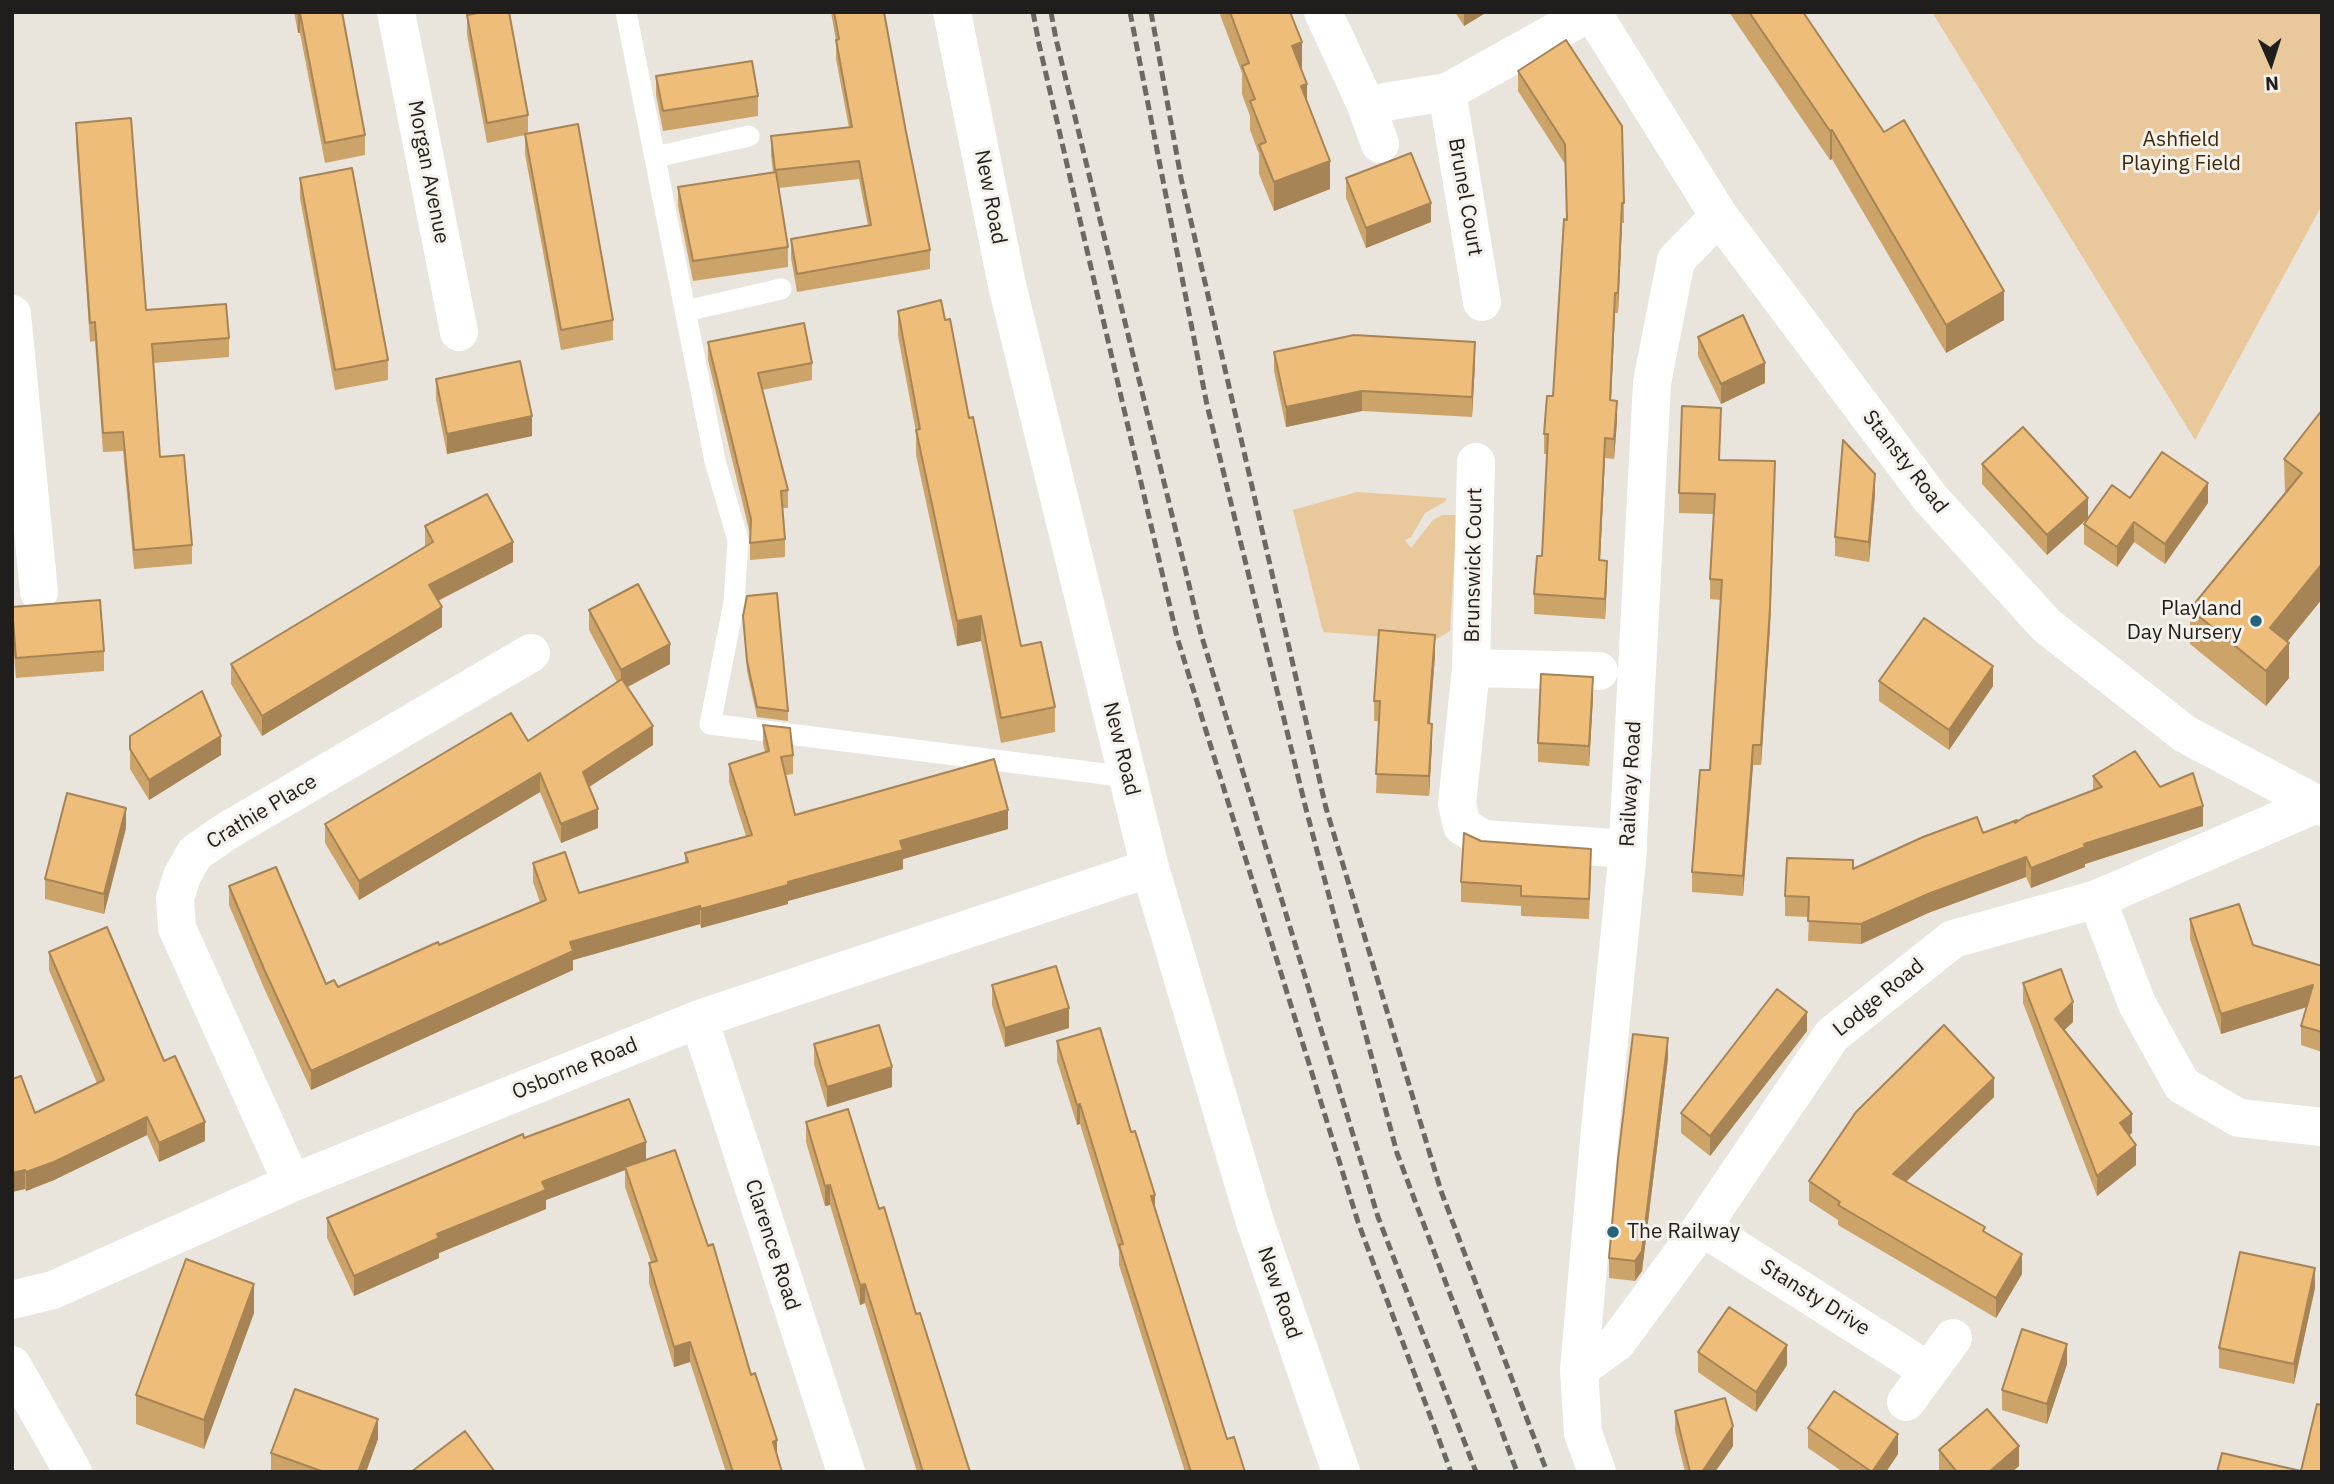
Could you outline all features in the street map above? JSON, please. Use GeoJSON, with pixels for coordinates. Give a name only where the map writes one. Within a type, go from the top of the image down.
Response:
{"type":"FeatureCollection","features":[{"type":"Feature","properties":{"kind":"street","name":"Morgan Avenue"},"geometry":{"type":"LineString","coordinates":[[396,12],[459,332]]}},
{"type":"Feature","properties":{"kind":"street","name":"New Road"},"geometry":{"type":"LineString","coordinates":[[952,12],[1007,285],[1150,868],[1255,1222],[1340,1472]]}},
{"type":"Feature","properties":{"kind":"street"},"geometry":{"type":"LineString","coordinates":[[1323,12],[1366,105],[1380,144]]}},
{"type":"Feature","properties":{"kind":"street"},"geometry":{"type":"LineString","coordinates":[[1366,105],[1447,92],[1592,12]]}},
{"type":"Feature","properties":{"kind":"street","name":"Stansty Road"},"geometry":{"type":"LineString","coordinates":[[1592,12],[1719,216],[1931,499],[2047,626],[2185,734],[2318,806]]}},
{"type":"Feature","properties":{"kind":"street","name":"Brunel Court"},"geometry":{"type":"LineString","coordinates":[[1447,92],[1482,302]]}},
{"type":"Feature","properties":{"kind":"street","name":"Railway Road"},"geometry":{"type":"LineString","coordinates":[[1597,1472],[1583,1433],[1579,1370],[1628,849],[1652,383],[1676,260],[1719,216]]}},
{"type":"Feature","properties":{"kind":"street"},"geometry":{"type":"LineString","coordinates":[[12,314],[39,592]]}},
{"type":"Feature","properties":{"kind":"street","name":"Brunswick Court"},"geometry":{"type":"LineString","coordinates":[[1476,462],[1471,668],[1457,804],[1462,826],[1483,839],[1628,849]]}},
{"type":"Feature","properties":{"kind":"street","name":"Crathie Place"},"geometry":{"type":"LineString","coordinates":[[292,1183],[177,928],[175,898],[182,876],[195,853],[227,831],[531,653]]}},
{"type":"Feature","properties":{"kind":"street","name":"Brunswick Court"},"geometry":{"type":"LineString","coordinates":[[1471,668],[1599,671]]}},
{"type":"Feature","properties":{"kind":"street","name":"Lodge Road"},"geometry":{"type":"LineString","coordinates":[[1579,1370],[1617,1342],[1702,1227],[1832,1035],[1953,939],[2097,899],[2318,806]]}},
{"type":"Feature","properties":{"kind":"street","name":"Osborne Road"},"geometry":{"type":"LineString","coordinates":[[12,1300],[53,1290],[292,1183],[699,1019],[1150,868]]}},
{"type":"Feature","properties":{"kind":"street"},"geometry":{"type":"LineString","coordinates":[[2097,899],[2137,1004],[2182,1085],[2239,1118],[2322,1127]]}},
{"type":"Feature","properties":{"kind":"street","name":"Clarence Road"},"geometry":{"type":"LineString","coordinates":[[699,1019],[846,1472]]}},
{"type":"Feature","properties":{"kind":"street","name":"Stansty Drive"},"geometry":{"type":"LineString","coordinates":[[1702,1227],[1927,1370]]}},
{"type":"Feature","properties":{"kind":"street"},"geometry":{"type":"LineString","coordinates":[[1906,1402],[1953,1338]]}},
{"type":"Feature","properties":{"kind":"street"},"geometry":{"type":"LineString","coordinates":[[12,1365],[73,1472]]}},
{"type":"Feature","properties":{"kind":"lane"},"geometry":{"type":"LineString","coordinates":[[626,12],[715,461],[738,540],[734,603],[710,724],[1128,777]]}},
{"type":"Feature","properties":{"kind":"lane"},"geometry":{"type":"LineString","coordinates":[[655,157],[749,136]]}},
{"type":"Feature","properties":{"kind":"lane"},"geometry":{"type":"LineString","coordinates":[[685,311],[781,289]]}},
{"type":"Feature","properties":{"kind":"green space","name":"Ashfield Playing Field"},"geometry":{"type":"Polygon","coordinates":[[[1932,12],[2322,12],[2322,205],[2195,440],[1932,12]]]}},
{"type":"Feature","properties":{"kind":"green space"},"geometry":{"type":"Polygon","coordinates":[[[1357,492],[1446,498],[1446,501],[1425,513],[1411,537],[1405,540],[1411,548],[1433,520],[1442,515],[1457,515],[1450,631],[1433,641],[1323,632],[1293,510],[1357,492]]]}},
{"type":"Feature","properties":{"kind":"building"},"geometry":{"type":"Polygon","coordinates":[[[298,12],[342,12],[365,135],[325,143],[298,12]]]}},
{"type":"Feature","properties":{"kind":"building"},"geometry":{"type":"Polygon","coordinates":[[[509,12],[528,115],[487,123],[467,15],[509,12]]]}},
{"type":"Feature","properties":{"kind":"building"},"geometry":{"type":"Polygon","coordinates":[[[834,12],[884,12],[930,250],[797,274],[791,239],[871,225],[859,161],[775,170],[771,136],[852,127],[836,40],[839,39],[834,12]]]}},
{"type":"Feature","properties":{"kind":"building"},"geometry":{"type":"Polygon","coordinates":[[[1230,12],[1290,12],[1302,42],[1292,46],[1307,84],[1301,86],[1330,161],[1274,182],[1259,145],[1266,142],[1250,101],[1255,99],[1242,66],[1249,63],[1230,12]]]}},
{"type":"Feature","properties":{"kind":"building"},"geometry":{"type":"Polygon","coordinates":[[[1749,12],[1803,12],[1884,132],[1904,120],[2004,291],[1946,325],[1832,130],[1830,131],[1749,12]]]}},
{"type":"Feature","properties":{"kind":"building"},"geometry":{"type":"Polygon","coordinates":[[[1566,40],[1622,126],[1624,203],[1618,293],[1615,293],[1610,400],[1617,401],[1614,439],[1605,438],[1599,560],[1607,561],[1605,599],[1534,594],[1537,556],[1542,556],[1548,434],[1544,434],[1547,396],[1553,396],[1564,219],[1567,220],[1565,144],[1518,71],[1566,40]]]}},
{"type":"Feature","properties":{"kind":"building"},"geometry":{"type":"Polygon","coordinates":[[[752,61],[758,96],[663,111],[656,76],[752,61]]]}},
{"type":"Feature","properties":{"kind":"building"},"geometry":{"type":"Polygon","coordinates":[[[131,118],[146,310],[226,304],[229,338],[152,344],[160,457],[184,455],[192,545],[134,550],[123,432],[103,433],[95,322],[90,323],[76,123],[131,118]]]}},
{"type":"Feature","properties":{"kind":"building"},"geometry":{"type":"Polygon","coordinates":[[[578,124],[613,320],[561,330],[525,134],[578,124]]]}},
{"type":"Feature","properties":{"kind":"building"},"geometry":{"type":"Polygon","coordinates":[[[1411,153],[1431,203],[1366,228],[1346,178],[1411,153]]]}},
{"type":"Feature","properties":{"kind":"building"},"geometry":{"type":"Polygon","coordinates":[[[352,168],[388,360],[335,370],[300,178],[352,168]]]}},
{"type":"Feature","properties":{"kind":"building"},"geometry":{"type":"Polygon","coordinates":[[[776,172],[788,247],[693,261],[678,187],[776,172]]]}},
{"type":"Feature","properties":{"kind":"building"},"geometry":{"type":"Polygon","coordinates":[[[941,300],[945,320],[950,319],[969,418],[973,417],[1021,646],[1041,642],[1055,707],[1001,718],[981,616],[957,621],[916,430],[920,429],[898,311],[941,300]]]}},
{"type":"Feature","properties":{"kind":"building"},"geometry":{"type":"Polygon","coordinates":[[[1743,315],[1765,363],[1721,384],[1698,337],[1743,315]]]}},
{"type":"Feature","properties":{"kind":"building"},"geometry":{"type":"Polygon","coordinates":[[[804,323],[812,363],[758,373],[788,490],[781,491],[785,539],[750,543],[751,519],[708,342],[804,323]]]}},
{"type":"Feature","properties":{"kind":"building"},"geometry":{"type":"Polygon","coordinates":[[[1354,335],[1475,342],[1472,397],[1362,391],[1286,407],[1274,352],[1354,335]]]}},
{"type":"Feature","properties":{"kind":"building"},"geometry":{"type":"Polygon","coordinates":[[[520,361],[532,416],[447,434],[436,379],[520,361]]]}},
{"type":"Feature","properties":{"kind":"building"},"geometry":{"type":"Polygon","coordinates":[[[1682,406],[1721,408],[1719,460],[1775,461],[1770,608],[1761,745],[1753,745],[1743,876],[1692,872],[1700,770],[1710,770],[1722,580],[1710,579],[1715,494],[1679,493],[1682,406]]]}},
{"type":"Feature","properties":{"kind":"building"},"geometry":{"type":"Polygon","coordinates":[[[2322,410],[2322,564],[2270,628],[2289,643],[2266,671],[2190,609],[2302,473],[2284,459],[2322,410]]]}},
{"type":"Feature","properties":{"kind":"building"},"geometry":{"type":"Polygon","coordinates":[[[2023,427],[2088,498],[2047,535],[1982,464],[2023,427]]]}},
{"type":"Feature","properties":{"kind":"building"},"geometry":{"type":"Polygon","coordinates":[[[1843,440],[1875,474],[1869,542],[1835,537],[1843,440]]]}},
{"type":"Feature","properties":{"kind":"building"},"geometry":{"type":"Polygon","coordinates":[[[2162,452],[2208,483],[2165,544],[2134,522],[2117,547],[2084,524],[2112,485],[2130,498],[2162,452]]]}},
{"type":"Feature","properties":{"kind":"building"},"geometry":{"type":"Polygon","coordinates":[[[487,494],[513,542],[429,585],[442,607],[262,716],[231,664],[433,542],[425,526],[487,494]]]}},
{"type":"Feature","properties":{"kind":"building"},"geometry":{"type":"Polygon","coordinates":[[[638,584],[670,644],[621,670],[589,610],[638,584]]]}},
{"type":"Feature","properties":{"kind":"building"},"geometry":{"type":"Polygon","coordinates":[[[777,593],[788,711],[757,707],[747,661],[743,616],[747,596],[777,593]]]}},
{"type":"Feature","properties":{"kind":"building"},"geometry":{"type":"Polygon","coordinates":[[[100,600],[104,651],[16,658],[12,607],[100,600]]]}},
{"type":"Feature","properties":{"kind":"building"},"geometry":{"type":"Polygon","coordinates":[[[1924,618],[1993,666],[1949,730],[1879,681],[1924,618]]]}},
{"type":"Feature","properties":{"kind":"building"},"geometry":{"type":"Polygon","coordinates":[[[1379,630],[1435,635],[1428,723],[1432,724],[1429,776],[1376,774],[1380,701],[1374,701],[1379,630]]]}},
{"type":"Feature","properties":{"kind":"building"},"geometry":{"type":"Polygon","coordinates":[[[1541,674],[1593,677],[1589,746],[1538,743],[1541,674]]]}},
{"type":"Feature","properties":{"kind":"building"},"geometry":{"type":"Polygon","coordinates":[[[622,679],[653,726],[583,772],[598,809],[561,824],[540,773],[359,881],[325,824],[511,713],[528,741],[622,679]]]}},
{"type":"Feature","properties":{"kind":"building"},"geometry":{"type":"Polygon","coordinates":[[[202,691],[221,736],[149,780],[130,749],[130,736],[202,691]]]}},
{"type":"Feature","properties":{"kind":"building"},"geometry":{"type":"Polygon","coordinates":[[[763,725],[790,728],[793,755],[781,757],[795,815],[994,759],[1008,810],[900,841],[903,850],[788,882],[788,885],[570,942],[573,951],[311,1071],[229,886],[276,867],[326,984],[334,980],[338,987],[438,942],[439,945],[546,900],[533,863],[565,852],[579,893],[688,862],[685,853],[752,835],[729,764],[769,751],[763,725]]]}},
{"type":"Feature","properties":{"kind":"building"},"geometry":{"type":"Polygon","coordinates":[[[2135,751],[2160,787],[2193,773],[2203,806],[2084,844],[2085,847],[2031,868],[2026,857],[1928,894],[1861,924],[1808,921],[1809,897],[1785,896],[1787,858],[1853,860],[1853,869],[1923,837],[1977,817],[1983,833],[2017,820],[2015,823],[2026,816],[2102,787],[2093,776],[2135,751]]]}},
{"type":"Feature","properties":{"kind":"building"},"geometry":{"type":"Polygon","coordinates":[[[67,793],[126,808],[104,894],[45,879],[67,793]]]}},
{"type":"Feature","properties":{"kind":"building"},"geometry":{"type":"Polygon","coordinates":[[[1464,833],[1481,841],[1591,849],[1589,899],[1521,896],[1521,886],[1461,882],[1464,833]]]}},
{"type":"Feature","properties":{"kind":"building"},"geometry":{"type":"Polygon","coordinates":[[[2239,904],[2253,945],[2322,966],[2322,1032],[2301,1026],[2313,985],[2221,1014],[2190,919],[2239,904]]]}},
{"type":"Feature","properties":{"kind":"building"},"geometry":{"type":"Polygon","coordinates":[[[107,927],[164,1061],[175,1056],[205,1122],[159,1143],[147,1117],[54,1162],[26,1172],[12,1173],[12,1079],[21,1076],[35,1113],[104,1080],[49,952],[107,927]]]}},
{"type":"Feature","properties":{"kind":"building"},"geometry":{"type":"Polygon","coordinates":[[[1056,966],[1069,1008],[1005,1028],[992,985],[1056,966]]]}},
{"type":"Feature","properties":{"kind":"building"},"geometry":{"type":"Polygon","coordinates":[[[2061,969],[2073,1002],[2055,1019],[2132,1114],[2120,1123],[2136,1145],[2097,1176],[2023,983],[2061,969]]]}},
{"type":"Feature","properties":{"kind":"building"},"geometry":{"type":"Polygon","coordinates":[[[1777,989],[1807,1012],[1710,1136],[1681,1113],[1777,989]]]}},
{"type":"Feature","properties":{"kind":"building"},"geometry":{"type":"Polygon","coordinates":[[[879,1025],[892,1067],[827,1087],[814,1044],[879,1025]]]}},
{"type":"Feature","properties":{"kind":"building"},"geometry":{"type":"Polygon","coordinates":[[[1944,1025],[1994,1078],[1893,1174],[1985,1227],[1983,1231],[2022,1254],[1996,1298],[1838,1205],[1840,1202],[1809,1181],[1856,1112],[1944,1025]]]}},
{"type":"Feature","properties":{"kind":"building"},"geometry":{"type":"Polygon","coordinates":[[[1100,1028],[1131,1132],[1135,1131],[1155,1195],[1151,1196],[1227,1439],[1234,1437],[1245,1472],[1191,1472],[1119,1245],[1123,1244],[1080,1104],[1077,1105],[1057,1041],[1100,1028]]]}},
{"type":"Feature","properties":{"kind":"building"},"geometry":{"type":"Polygon","coordinates":[[[1633,1034],[1668,1038],[1642,1251],[1635,1261],[1609,1258],[1633,1034]]]}},
{"type":"Feature","properties":{"kind":"building"},"geometry":{"type":"Polygon","coordinates":[[[629,1099],[646,1142],[542,1182],[546,1190],[437,1234],[439,1238],[354,1276],[327,1218],[523,1134],[524,1138],[629,1099]]]}},
{"type":"Feature","properties":{"kind":"building"},"geometry":{"type":"Polygon","coordinates":[[[848,1109],[879,1209],[884,1207],[916,1314],[920,1313],[970,1472],[923,1472],[865,1284],[860,1285],[830,1185],[825,1186],[806,1122],[848,1109]]]}},
{"type":"Feature","properties":{"kind":"building"},"geometry":{"type":"Polygon","coordinates":[[[675,1150],[708,1246],[713,1244],[751,1375],[755,1373],[777,1440],[773,1442],[782,1472],[733,1472],[690,1342],[674,1347],[649,1263],[657,1261],[625,1167],[675,1150]]]}},
{"type":"Feature","properties":{"kind":"building"},"geometry":{"type":"Polygon","coordinates":[[[2240,1252],[2315,1268],[2294,1364],[2219,1348],[2240,1252]]]}},
{"type":"Feature","properties":{"kind":"building"},"geometry":{"type":"Polygon","coordinates":[[[186,1259],[254,1284],[204,1420],[136,1395],[186,1259]]]}},
{"type":"Feature","properties":{"kind":"building"},"geometry":{"type":"Polygon","coordinates":[[[1729,1307],[1787,1345],[1756,1392],[1698,1352],[1729,1307]]]}},
{"type":"Feature","properties":{"kind":"building"},"geometry":{"type":"Polygon","coordinates":[[[2022,1329],[2067,1344],[2047,1404],[2002,1390],[2022,1329]]]}},
{"type":"Feature","properties":{"kind":"building"},"geometry":{"type":"Polygon","coordinates":[[[295,1389],[378,1419],[358,1472],[324,1472],[271,1453],[295,1389]]]}},
{"type":"Feature","properties":{"kind":"building"},"geometry":{"type":"Polygon","coordinates":[[[1834,1391],[1898,1434],[1872,1472],[1808,1428],[1834,1391]]]}},
{"type":"Feature","properties":{"kind":"building"},"geometry":{"type":"Polygon","coordinates":[[[1725,1398],[1733,1426],[1702,1472],[1690,1472],[1675,1411],[1725,1398]]]}},
{"type":"Feature","properties":{"kind":"building"},"geometry":{"type":"Polygon","coordinates":[[[2317,1404],[2322,1405],[2322,1472],[2217,1472],[2222,1453],[2301,1471],[2317,1404]]]}},
{"type":"Feature","properties":{"kind":"building"},"geometry":{"type":"Polygon","coordinates":[[[1987,1409],[2019,1446],[1989,1472],[1957,1472],[1939,1450],[1987,1409]]]}},
{"type":"Feature","properties":{"kind":"building"},"geometry":{"type":"Polygon","coordinates":[[[465,1431],[495,1472],[411,1472],[465,1431]]]}},
{"type":"Feature","properties":{"kind":"railway"},"geometry":{"type":"LineString","coordinates":[[1033,12],[1177,637],[1358,1222],[1451,1472]]}},
{"type":"Feature","properties":{"kind":"railway"},"geometry":{"type":"LineString","coordinates":[[1051,12],[1201,634],[1378,1217],[1476,1472]]}},
{"type":"Feature","properties":{"kind":"railway"},"geometry":{"type":"LineString","coordinates":[[1130,12],[1207,405],[1306,809],[1397,1153],[1517,1472]]}},
{"type":"Feature","properties":{"kind":"railway"},"geometry":{"type":"LineString","coordinates":[[1151,12],[1181,178],[1326,808],[1441,1191],[1547,1472]]}},
{"type":"Feature","properties":{"kind":"place","name":"Playland Day Nursery"},"geometry":{"type":"Point","coordinates":[2256,621]}},
{"type":"Feature","properties":{"kind":"place","name":"The Railway"},"geometry":{"type":"Point","coordinates":[1613,1232]}}]}
